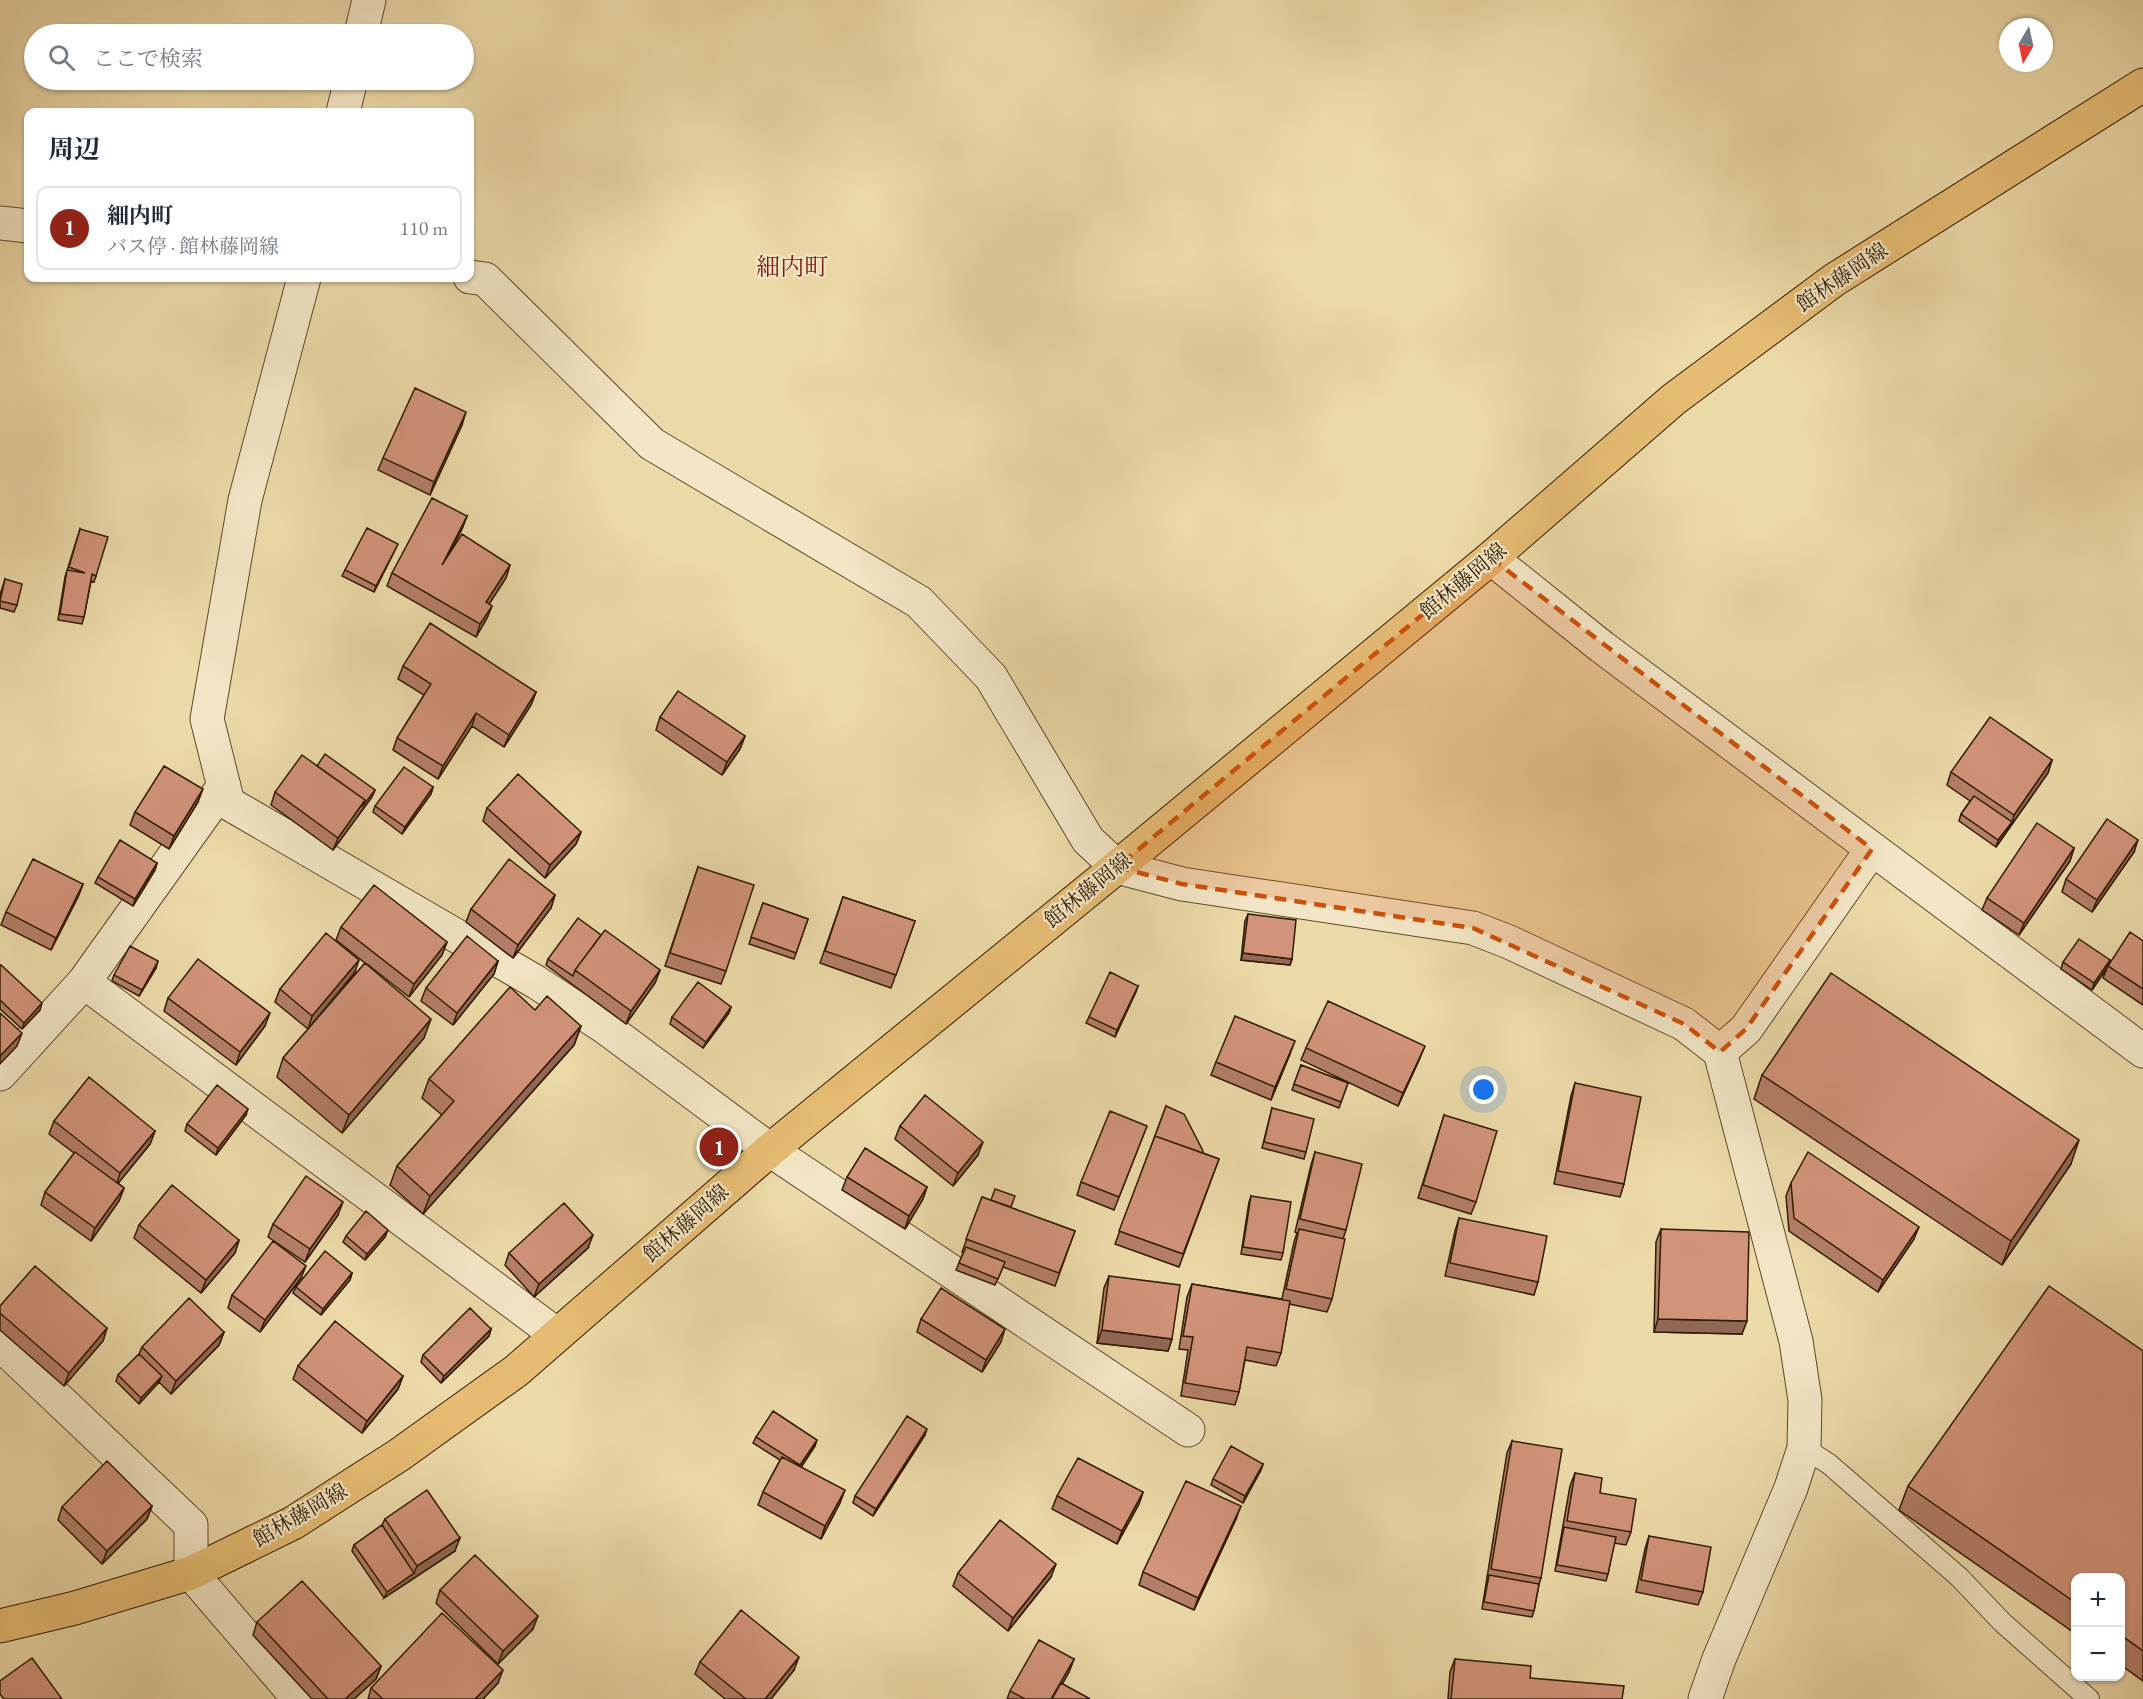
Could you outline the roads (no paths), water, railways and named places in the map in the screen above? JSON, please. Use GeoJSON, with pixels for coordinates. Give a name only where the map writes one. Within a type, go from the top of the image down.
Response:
{"type":"FeatureCollection","features":[{"type":"Feature","properties":{"kind":"main road","name":"館林藤岡線"},"geometry":{"type":"LineString","coordinates":[[0,1626],[75,1608],[191,1573],[293,1523],[399,1455],[516,1371],[770,1150],[1491,558],[1674,399],[1834,280],[2143,85]]}},
{"type":"Feature","properties":{"kind":"street"},"geometry":{"type":"LineString","coordinates":[[363,24],[369,0]]}},
{"type":"Feature","properties":{"kind":"street"},"geometry":{"type":"LineString","coordinates":[[344,108],[348,90]]}},
{"type":"Feature","properties":{"kind":"street"},"geometry":{"type":"LineString","coordinates":[[0,223],[24,226]]}},
{"type":"Feature","properties":{"kind":"street"},"geometry":{"type":"LineString","coordinates":[[474,278],[485,279],[652,444],[919,602],[991,677],[1088,840],[1117,867],[1182,884],[1473,928],[1509,942],[1684,1024],[1719,1052],[1796,1341],[1805,1400],[1804,1448],[1791,1488],[1719,1659],[1705,1699]]}},
{"type":"Feature","properties":{"kind":"street"},"geometry":{"type":"LineString","coordinates":[[303,282],[245,500],[207,719],[228,803],[536,982],[606,1028],[770,1150],[1188,1430]]}},
{"type":"Feature","properties":{"kind":"street"},"geometry":{"type":"LineString","coordinates":[[1491,558],[1602,647],[2143,1051]]}},
{"type":"Feature","properties":{"kind":"street"},"geometry":{"type":"LineString","coordinates":[[0,1074],[84,982],[224,786]]}},
{"type":"Feature","properties":{"kind":"street"},"geometry":{"type":"LineString","coordinates":[[1719,1052],[1746,1029],[1872,849]]}},
{"type":"Feature","properties":{"kind":"street"},"geometry":{"type":"LineString","coordinates":[[84,982],[557,1335]]}},
{"type":"Feature","properties":{"kind":"street"},"geometry":{"type":"LineString","coordinates":[[0,1344],[191,1525],[191,1573],[299,1699]]}},
{"type":"Feature","properties":{"kind":"lane"},"geometry":{"type":"LineString","coordinates":[[1804,1448],[1829,1464],[1959,1577],[2003,1623],[2089,1699]]}},
{"type":"Feature","properties":{"kind":"place","name":"細内町"},"geometry":{"type":"Point","coordinates":[719,1147]}},
{"type":"Feature","properties":{"kind":"district","name":"細内町"},"geometry":{"type":"Point","coordinates":[792,267]}}]}
